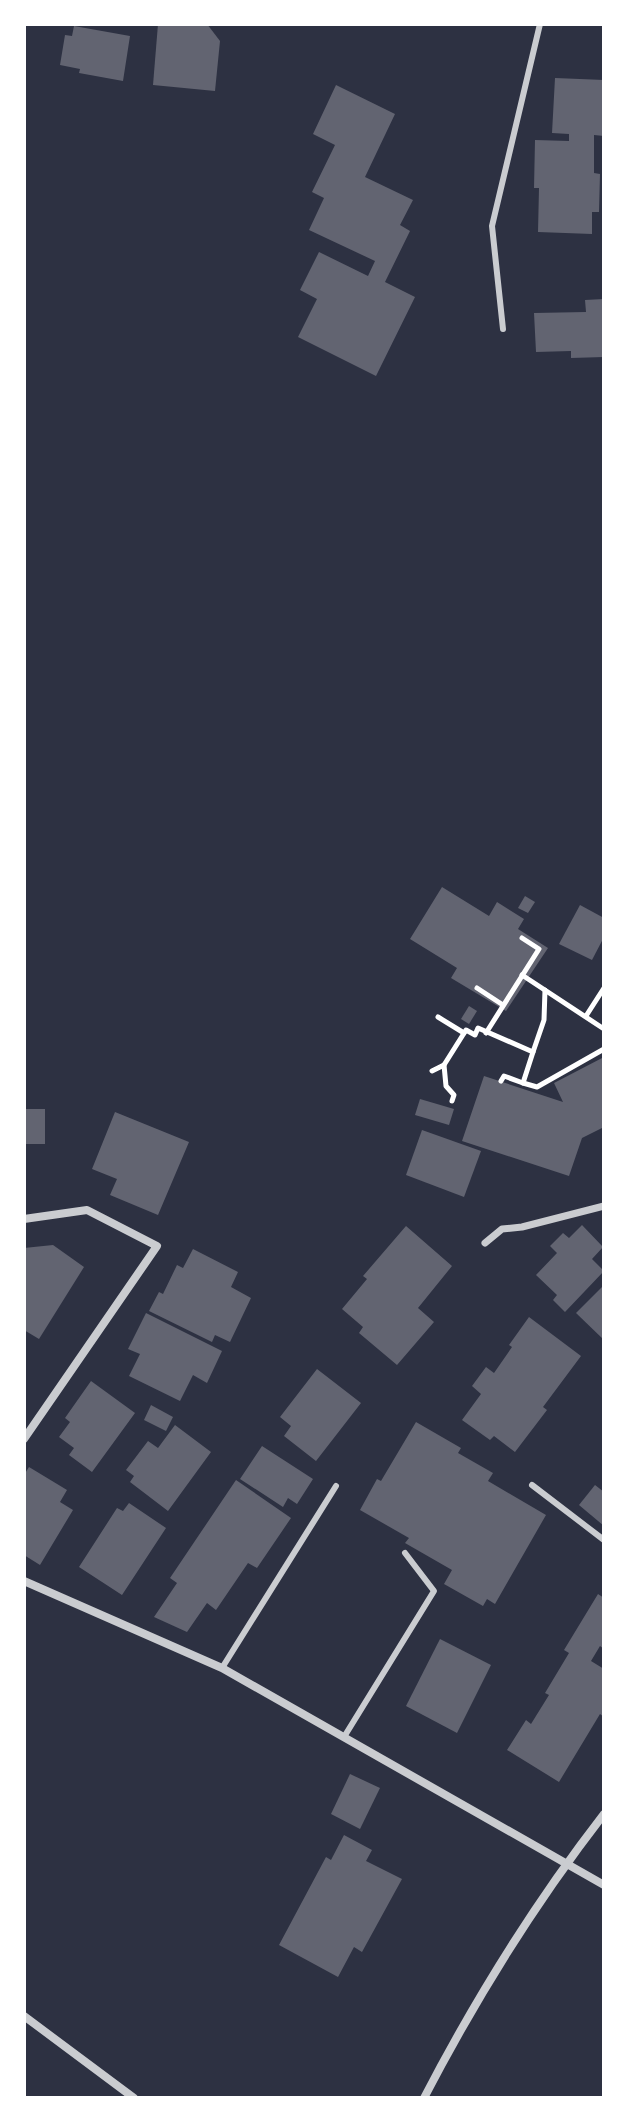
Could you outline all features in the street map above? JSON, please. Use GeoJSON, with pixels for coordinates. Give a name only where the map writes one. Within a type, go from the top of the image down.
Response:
{"type":"FeatureCollection","features":[{"type":"Feature","properties":{"kind":"street"},"geometry":{"type":"LineString","coordinates":[[485,1243],[502,1229],[522,1227],[604,1206]]}},
{"type":"Feature","properties":{"kind":"street"},"geometry":{"type":"LineString","coordinates":[[24,1219],[87,1210],[157,1246],[24,1439]]}},
{"type":"Feature","properties":{"kind":"street"},"geometry":{"type":"LineString","coordinates":[[24,1581],[222,1668],[604,1885]]}},
{"type":"Feature","properties":{"kind":"street"},"geometry":{"type":"LineString","coordinates":[[424,2098],[467,2015],[566,1863],[604,1814]]}},
{"type":"Feature","properties":{"kind":"street"},"geometry":{"type":"LineString","coordinates":[[24,2016],[134,2098]]}},
{"type":"Feature","properties":{"kind":"lane"},"geometry":{"type":"LineString","coordinates":[[503,329],[492,226],[540,24]]}},
{"type":"Feature","properties":{"kind":"lane"},"geometry":{"type":"LineString","coordinates":[[532,1485],[604,1540]]}},
{"type":"Feature","properties":{"kind":"lane"},"geometry":{"type":"LineString","coordinates":[[222,1668],[336,1486]]}},
{"type":"Feature","properties":{"kind":"lane"},"geometry":{"type":"LineString","coordinates":[[344,1737],[434,1591],[405,1553]]}},
{"type":"Feature","properties":{"kind":"path"},"geometry":{"type":"LineString","coordinates":[[486,1033],[539,949],[522,938]]}},
{"type":"Feature","properties":{"kind":"path"},"geometry":{"type":"LineString","coordinates":[[522,975],[604,1029]]}},
{"type":"Feature","properties":{"kind":"path"},"geometry":{"type":"LineString","coordinates":[[477,988],[503,1005]]}},
{"type":"Feature","properties":{"kind":"path"},"geometry":{"type":"LineString","coordinates":[[586,1016],[604,988]]}},
{"type":"Feature","properties":{"kind":"path"},"geometry":{"type":"LineString","coordinates":[[523,1083],[544,1020],[545,990]]}},
{"type":"Feature","properties":{"kind":"path"},"geometry":{"type":"LineString","coordinates":[[438,1017],[464,1033]]}},
{"type":"Feature","properties":{"kind":"path"},"geometry":{"type":"LineString","coordinates":[[432,1071],[444,1065],[466,1030],[475,1035],[478,1028],[533,1052]]}},
{"type":"Feature","properties":{"kind":"path"},"geometry":{"type":"LineString","coordinates":[[501,1081],[504,1076],[530,1088],[537,1087],[604,1049]]}},
{"type":"Feature","properties":{"kind":"path"},"geometry":{"type":"LineString","coordinates":[[444,1065],[446,1086],[454,1095],[452,1101]]}},
{"type":"Feature","properties":{"kind":"building"},"geometry":{"type":"Polygon","coordinates":[[[158,24],[207,24],[220,41],[215,91],[153,85],[158,24]]]}},
{"type":"Feature","properties":{"kind":"building"},"geometry":{"type":"Polygon","coordinates":[[[74,26],[130,36],[123,81],[79,73],[80,69],[60,65],[65,35],[72,36],[74,26]]]}},
{"type":"Feature","properties":{"kind":"building"},"geometry":{"type":"Polygon","coordinates":[[[555,78],[604,80],[604,136],[594,135],[594,173],[600,174],[599,212],[592,212],[592,234],[538,232],[539,188],[534,188],[535,140],[569,141],[569,134],[552,133],[555,78]]]}},
{"type":"Feature","properties":{"kind":"building"},"geometry":{"type":"Polygon","coordinates":[[[336,85],[395,114],[365,177],[413,200],[400,225],[410,231],[385,282],[415,297],[376,376],[298,337],[317,299],[300,290],[319,252],[368,276],[375,261],[309,230],[324,198],[312,192],[335,145],[313,134],[336,85]]]}},
{"type":"Feature","properties":{"kind":"building"},"geometry":{"type":"Polygon","coordinates":[[[604,299],[604,357],[571,358],[571,351],[536,352],[534,313],[586,312],[585,300],[604,299]]]}},
{"type":"Feature","properties":{"kind":"building"},"geometry":{"type":"Polygon","coordinates":[[[442,887],[489,916],[497,902],[524,919],[518,929],[548,948],[506,1011],[451,978],[457,968],[410,939],[442,887]]]}},
{"type":"Feature","properties":{"kind":"building"},"geometry":{"type":"Polygon","coordinates":[[[525,896],[535,902],[528,913],[518,908],[525,896]]]}},
{"type":"Feature","properties":{"kind":"building"},"geometry":{"type":"Polygon","coordinates":[[[580,905],[604,918],[604,937],[592,960],[559,944],[580,905]]]}},
{"type":"Feature","properties":{"kind":"building"},"geometry":{"type":"Polygon","coordinates":[[[469,1006],[477,1011],[469,1024],[461,1019],[469,1006]]]}},
{"type":"Feature","properties":{"kind":"building"},"geometry":{"type":"Polygon","coordinates":[[[604,1057],[604,1127],[582,1138],[569,1176],[462,1141],[484,1076],[563,1102],[554,1083],[604,1057]]]}},
{"type":"Feature","properties":{"kind":"building"},"geometry":{"type":"Polygon","coordinates":[[[420,1099],[454,1109],[449,1125],[415,1115],[420,1099]]]}},
{"type":"Feature","properties":{"kind":"building"},"geometry":{"type":"Polygon","coordinates":[[[24,1109],[45,1109],[45,1144],[24,1144],[24,1109]]]}},
{"type":"Feature","properties":{"kind":"building"},"geometry":{"type":"Polygon","coordinates":[[[115,1112],[189,1142],[158,1215],[110,1195],[117,1179],[92,1169],[115,1112]]]}},
{"type":"Feature","properties":{"kind":"building"},"geometry":{"type":"Polygon","coordinates":[[[422,1130],[481,1151],[464,1197],[406,1175],[422,1130]]]}},
{"type":"Feature","properties":{"kind":"building"},"geometry":{"type":"Polygon","coordinates":[[[582,1225],[603,1247],[592,1259],[604,1271],[565,1312],[553,1300],[557,1295],[536,1275],[557,1253],[550,1246],[563,1233],[569,1238],[582,1225]]]}},
{"type":"Feature","properties":{"kind":"building"},"geometry":{"type":"Polygon","coordinates":[[[406,1226],[452,1266],[418,1308],[434,1322],[397,1365],[359,1333],[363,1327],[342,1309],[367,1279],[363,1276],[406,1226]]]}},
{"type":"Feature","properties":{"kind":"building"},"geometry":{"type":"Polygon","coordinates":[[[53,1245],[84,1267],[39,1339],[24,1330],[24,1248],[53,1245]]]}},
{"type":"Feature","properties":{"kind":"building"},"geometry":{"type":"Polygon","coordinates":[[[193,1249],[238,1272],[231,1287],[251,1298],[230,1342],[215,1335],[212,1342],[149,1311],[159,1292],[163,1294],[177,1265],[183,1268],[193,1249]]]}},
{"type":"Feature","properties":{"kind":"building"},"geometry":{"type":"Polygon","coordinates":[[[602,1287],[604,1289],[604,1340],[576,1313],[602,1287]]]}},
{"type":"Feature","properties":{"kind":"building"},"geometry":{"type":"Polygon","coordinates":[[[146,1313],[222,1351],[207,1383],[193,1375],[180,1401],[129,1376],[140,1354],[128,1349],[146,1313]]]}},
{"type":"Feature","properties":{"kind":"building"},"geometry":{"type":"Polygon","coordinates":[[[529,1317],[581,1356],[543,1407],[547,1410],[515,1452],[494,1436],[490,1440],[462,1420],[481,1394],[472,1386],[486,1367],[494,1373],[529,1317]]]}},
{"type":"Feature","properties":{"kind":"building"},"geometry":{"type":"Polygon","coordinates":[[[317,1369],[361,1403],[316,1461],[284,1436],[291,1426],[280,1417],[317,1369]]]}},
{"type":"Feature","properties":{"kind":"building"},"geometry":{"type":"Polygon","coordinates":[[[91,1381],[135,1413],[92,1472],[69,1455],[74,1448],[59,1437],[70,1422],[65,1418],[91,1381]]]}},
{"type":"Feature","properties":{"kind":"building"},"geometry":{"type":"Polygon","coordinates":[[[151,1405],[173,1417],[166,1431],[144,1420],[151,1405]]]}},
{"type":"Feature","properties":{"kind":"building"},"geometry":{"type":"Polygon","coordinates":[[[416,1422],[461,1448],[458,1453],[493,1473],[488,1481],[546,1515],[495,1604],[487,1599],[483,1606],[444,1584],[452,1570],[405,1543],[409,1538],[360,1510],[416,1422]]]}},
{"type":"Feature","properties":{"kind":"building"},"geometry":{"type":"Polygon","coordinates":[[[175,1425],[211,1452],[168,1511],[130,1482],[134,1476],[126,1470],[148,1441],[158,1448],[175,1425]]]}},
{"type":"Feature","properties":{"kind":"building"},"geometry":{"type":"Polygon","coordinates":[[[262,1446],[313,1479],[297,1504],[288,1498],[283,1507],[240,1479],[262,1446]]]}},
{"type":"Feature","properties":{"kind":"building"},"geometry":{"type":"Polygon","coordinates":[[[29,1467],[67,1490],[60,1502],[73,1510],[40,1565],[24,1555],[24,1475],[29,1467]]]}},
{"type":"Feature","properties":{"kind":"building"},"geometry":{"type":"Polygon","coordinates":[[[236,1480],[291,1518],[257,1568],[248,1563],[216,1610],[207,1603],[187,1632],[154,1617],[177,1583],[170,1578],[236,1480]]]}},
{"type":"Feature","properties":{"kind":"building"},"geometry":{"type":"Polygon","coordinates":[[[595,1485],[604,1492],[604,1526],[579,1505],[595,1485]]]}},
{"type":"Feature","properties":{"kind":"building"},"geometry":{"type":"Polygon","coordinates":[[[129,1503],[166,1528],[122,1595],[79,1567],[117,1508],[123,1511],[129,1503]]]}},
{"type":"Feature","properties":{"kind":"building"},"geometry":{"type":"Polygon","coordinates":[[[598,1594],[604,1598],[604,1649],[600,1646],[591,1661],[604,1669],[604,1717],[600,1714],[559,1782],[507,1750],[526,1720],[531,1724],[549,1695],[545,1693],[569,1653],[564,1650],[598,1594]]]}},
{"type":"Feature","properties":{"kind":"building"},"geometry":{"type":"Polygon","coordinates":[[[440,1639],[491,1665],[457,1733],[406,1706],[440,1639]]]}},
{"type":"Feature","properties":{"kind":"building"},"geometry":{"type":"Polygon","coordinates":[[[350,1774],[380,1788],[360,1829],[331,1814],[350,1774]]]}},
{"type":"Feature","properties":{"kind":"building"},"geometry":{"type":"Polygon","coordinates":[[[344,1835],[372,1850],[366,1861],[402,1879],[362,1952],[354,1947],[338,1977],[279,1945],[326,1857],[331,1860],[344,1835]]]}}]}
